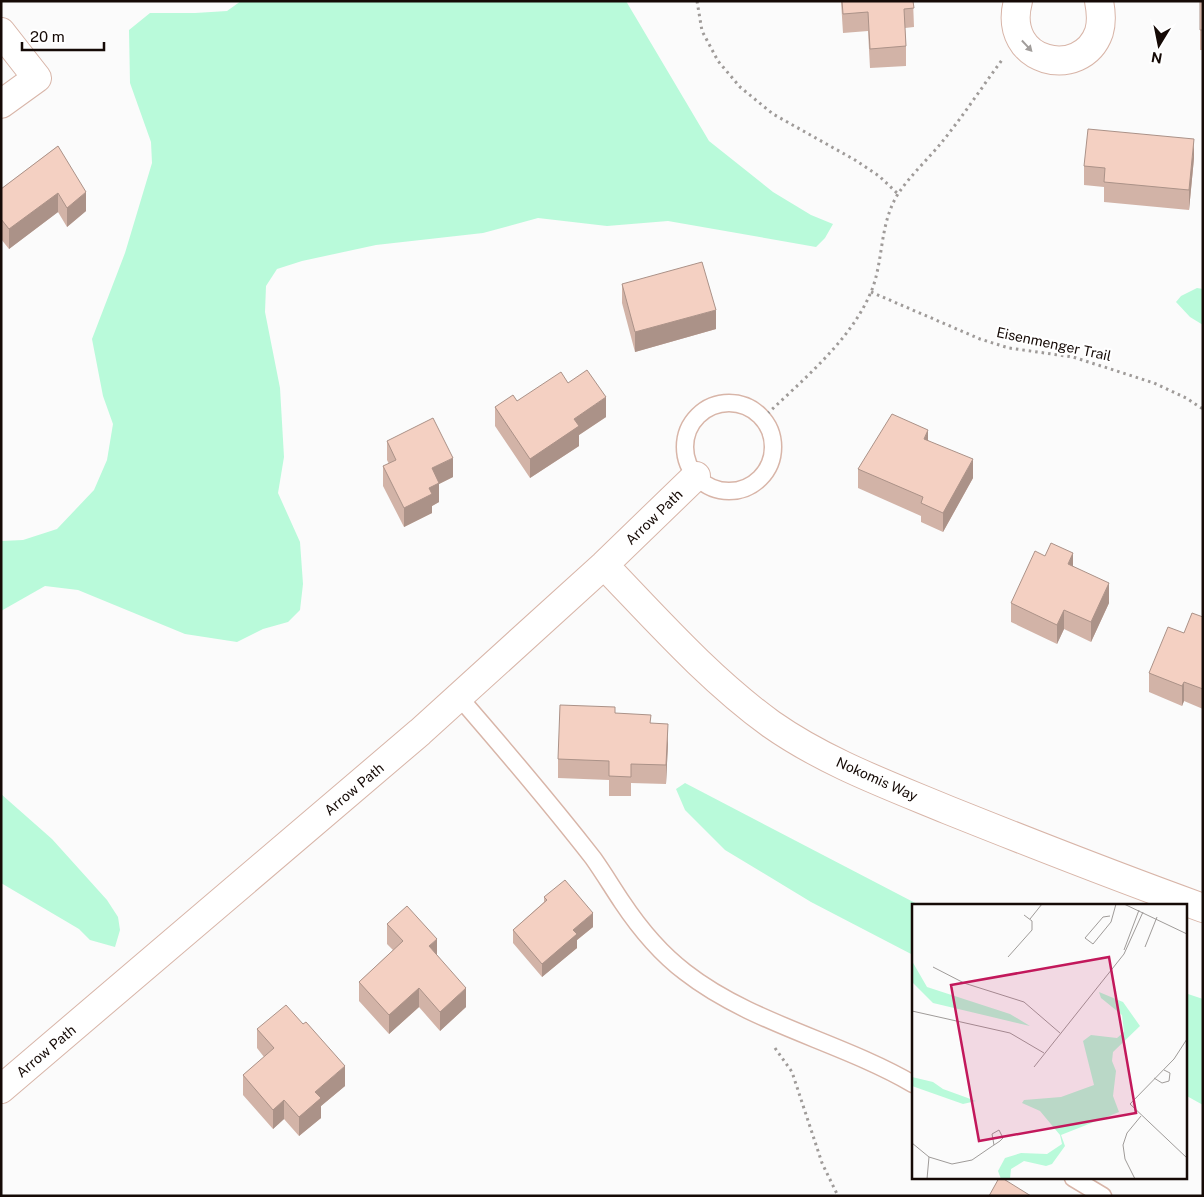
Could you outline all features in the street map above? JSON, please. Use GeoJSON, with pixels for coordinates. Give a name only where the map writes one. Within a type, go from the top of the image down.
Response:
{"type":"FeatureCollection","features":[{"type":"Feature","properties":{"kind":"street"},"geometry":{"type":"LineString","coordinates":[[1018,1],[1014,13],[1015,27],[1027,49],[1043,58],[1061,61],[1082,54],[1092,45],[1099,33],[1101,22],[1100,1]]}},
{"type":"Feature","properties":{"kind":"street"},"geometry":{"type":"LineString","coordinates":[[1,32],[37,78],[1,104]]}},
{"type":"Feature","properties":{"kind":"street","name":"Arrow Path"},"geometry":{"type":"LineString","coordinates":[[1,1089],[420,732],[604,565],[696,476]]}},
{"type":"Feature","properties":{"kind":"street","name":"Nokomis Way"},"geometry":{"type":"LineString","coordinates":[[604,565],[720,682],[773,725],[803,744],[847,767],[903,791],[1075,860],[1203,908]]}},
{"type":"Feature","properties":{"kind":"lane"},"geometry":{"type":"LineString","coordinates":[[732,403],[755,411],[763,418],[770,428],[773,452],[769,467],[760,478],[749,486],[738,490],[725,491],[710,486],[696,476],[689,466],[685,451],[689,427],[698,416],[708,408],[719,404],[732,403]]}},
{"type":"Feature","properties":{"kind":"lane"},"geometry":{"type":"LineString","coordinates":[[459,697],[564,820],[599,866],[643,932],[663,954],[686,973],[756,1013],[870,1062],[912,1083]]}},
{"type":"Feature","properties":{"kind":"lane"},"geometry":{"type":"LineString","coordinates":[[1076,1180],[1103,1196]]}},
{"type":"Feature","properties":{"kind":"path"},"geometry":{"type":"LineString","coordinates":[[697,1],[702,31],[718,61],[740,87],[773,114],[855,160],[879,176],[898,194]]}},
{"type":"Feature","properties":{"kind":"path"},"geometry":{"type":"LineString","coordinates":[[763,418],[816,367],[840,341],[860,313],[871,292],[879,268],[889,212],[898,194],[943,140],[1019,37]]}},
{"type":"Feature","properties":{"kind":"path","name":"Eisenmenger Trail"},"geometry":{"type":"LineString","coordinates":[[871,292],[980,339],[1009,348],[1073,357],[1154,383],[1186,398],[1203,409]]}},
{"type":"Feature","properties":{"kind":"path"},"geometry":{"type":"LineString","coordinates":[[756,1013],[771,1043],[792,1072],[822,1163],[838,1196]]}},
{"type":"Feature","properties":{"kind":"green space"},"geometry":{"type":"Polygon","coordinates":[[[241,1],[626,1],[709,141],[773,192],[811,215],[833,224],[825,238],[816,247],[668,221],[607,226],[538,218],[483,233],[376,245],[302,261],[277,269],[266,286],[265,312],[280,388],[284,457],[278,493],[300,542],[303,584],[300,610],[288,622],[263,629],[237,642],[185,634],[78,590],[45,586],[1,611],[1,541],[23,540],[57,529],[94,490],[107,460],[113,424],[103,396],[92,339],[125,253],[152,163],[151,142],[130,83],[129,30],[150,13],[227,11],[241,1]]]}},
{"type":"Feature","properties":{"kind":"green space"},"geometry":{"type":"Polygon","coordinates":[[[1197,288],[1203,289],[1203,325],[1190,317],[1176,302],[1181,296],[1197,288]]]}},
{"type":"Feature","properties":{"kind":"green space"},"geometry":{"type":"Polygon","coordinates":[[[685,783],[917,904],[912,904],[912,954],[811,902],[725,850],[685,810],[676,789],[685,783]]]}},
{"type":"Feature","properties":{"kind":"green space"},"geometry":{"type":"Polygon","coordinates":[[[1,794],[52,839],[107,900],[118,917],[120,930],[115,947],[90,940],[79,929],[1,883],[1,794]]]}},
{"type":"Feature","properties":{"kind":"green space"},"geometry":{"type":"Polygon","coordinates":[[[1186,993],[1203,999],[1203,1105],[1186,1096],[1186,993]]]}},
{"type":"Feature","properties":{"kind":"building"},"geometry":{"type":"Polygon","coordinates":[[[842,1],[913,1],[914,8],[904,9],[906,46],[870,49],[868,12],[843,14],[842,1]]]}},
{"type":"Feature","properties":{"kind":"building"},"geometry":{"type":"Polygon","coordinates":[[[1200,1],[1203,1],[1203,30],[1200,30],[1200,1]]]}},
{"type":"Feature","properties":{"kind":"building"},"geometry":{"type":"Polygon","coordinates":[[[1088,129],[1194,139],[1189,190],[1104,182],[1105,168],[1084,166],[1088,129]]]}},
{"type":"Feature","properties":{"kind":"building"},"geometry":{"type":"Polygon","coordinates":[[[58,146],[86,192],[67,208],[58,193],[9,229],[1,219],[1,189],[58,146]]]}},
{"type":"Feature","properties":{"kind":"building"},"geometry":{"type":"Polygon","coordinates":[[[702,262],[716,310],[635,332],[622,284],[702,262]]]}},
{"type":"Feature","properties":{"kind":"building"},"geometry":{"type":"Polygon","coordinates":[[[587,370],[606,397],[574,419],[579,426],[530,459],[495,407],[513,395],[517,401],[561,372],[568,383],[587,370]]]}},
{"type":"Feature","properties":{"kind":"building"},"geometry":{"type":"Polygon","coordinates":[[[892,414],[928,430],[924,439],[973,459],[943,513],[921,503],[923,497],[858,469],[892,414]]]}},
{"type":"Feature","properties":{"kind":"building"},"geometry":{"type":"Polygon","coordinates":[[[433,418],[453,458],[432,468],[439,483],[429,488],[432,494],[404,508],[383,466],[396,460],[387,441],[433,418]]]}},
{"type":"Feature","properties":{"kind":"building"},"geometry":{"type":"Polygon","coordinates":[[[1051,543],[1073,553],[1068,564],[1109,583],[1091,622],[1064,610],[1057,625],[1011,603],[1035,551],[1045,556],[1051,543]]]}},
{"type":"Feature","properties":{"kind":"building"},"geometry":{"type":"Polygon","coordinates":[[[1192,613],[1203,617],[1203,689],[1184,682],[1182,686],[1149,673],[1168,627],[1184,633],[1192,613]]]}},
{"type":"Feature","properties":{"kind":"building"},"geometry":{"type":"Polygon","coordinates":[[[560,705],[615,707],[615,713],[651,715],[650,723],[668,724],[666,765],[631,764],[631,777],[609,776],[609,761],[558,759],[560,705]]]}},
{"type":"Feature","properties":{"kind":"building"},"geometry":{"type":"Polygon","coordinates":[[[565,880],[593,913],[573,930],[577,934],[542,964],[513,930],[547,900],[544,897],[565,880]]]}},
{"type":"Feature","properties":{"kind":"building"},"geometry":{"type":"Polygon","coordinates":[[[407,906],[437,939],[429,946],[466,988],[440,1012],[419,988],[389,1015],[359,982],[403,941],[387,924],[407,906]]]}},
{"type":"Feature","properties":{"kind":"building"},"geometry":{"type":"Polygon","coordinates":[[[286,1005],[303,1024],[306,1022],[345,1066],[315,1092],[321,1098],[299,1117],[284,1100],[273,1110],[243,1075],[274,1048],[257,1029],[286,1005]]]}},
{"type":"Feature","properties":{"kind":"building"},"geometry":{"type":"Polygon","coordinates":[[[998,1180],[1005,1180],[1031,1196],[989,1196],[998,1180]]]}}]}
